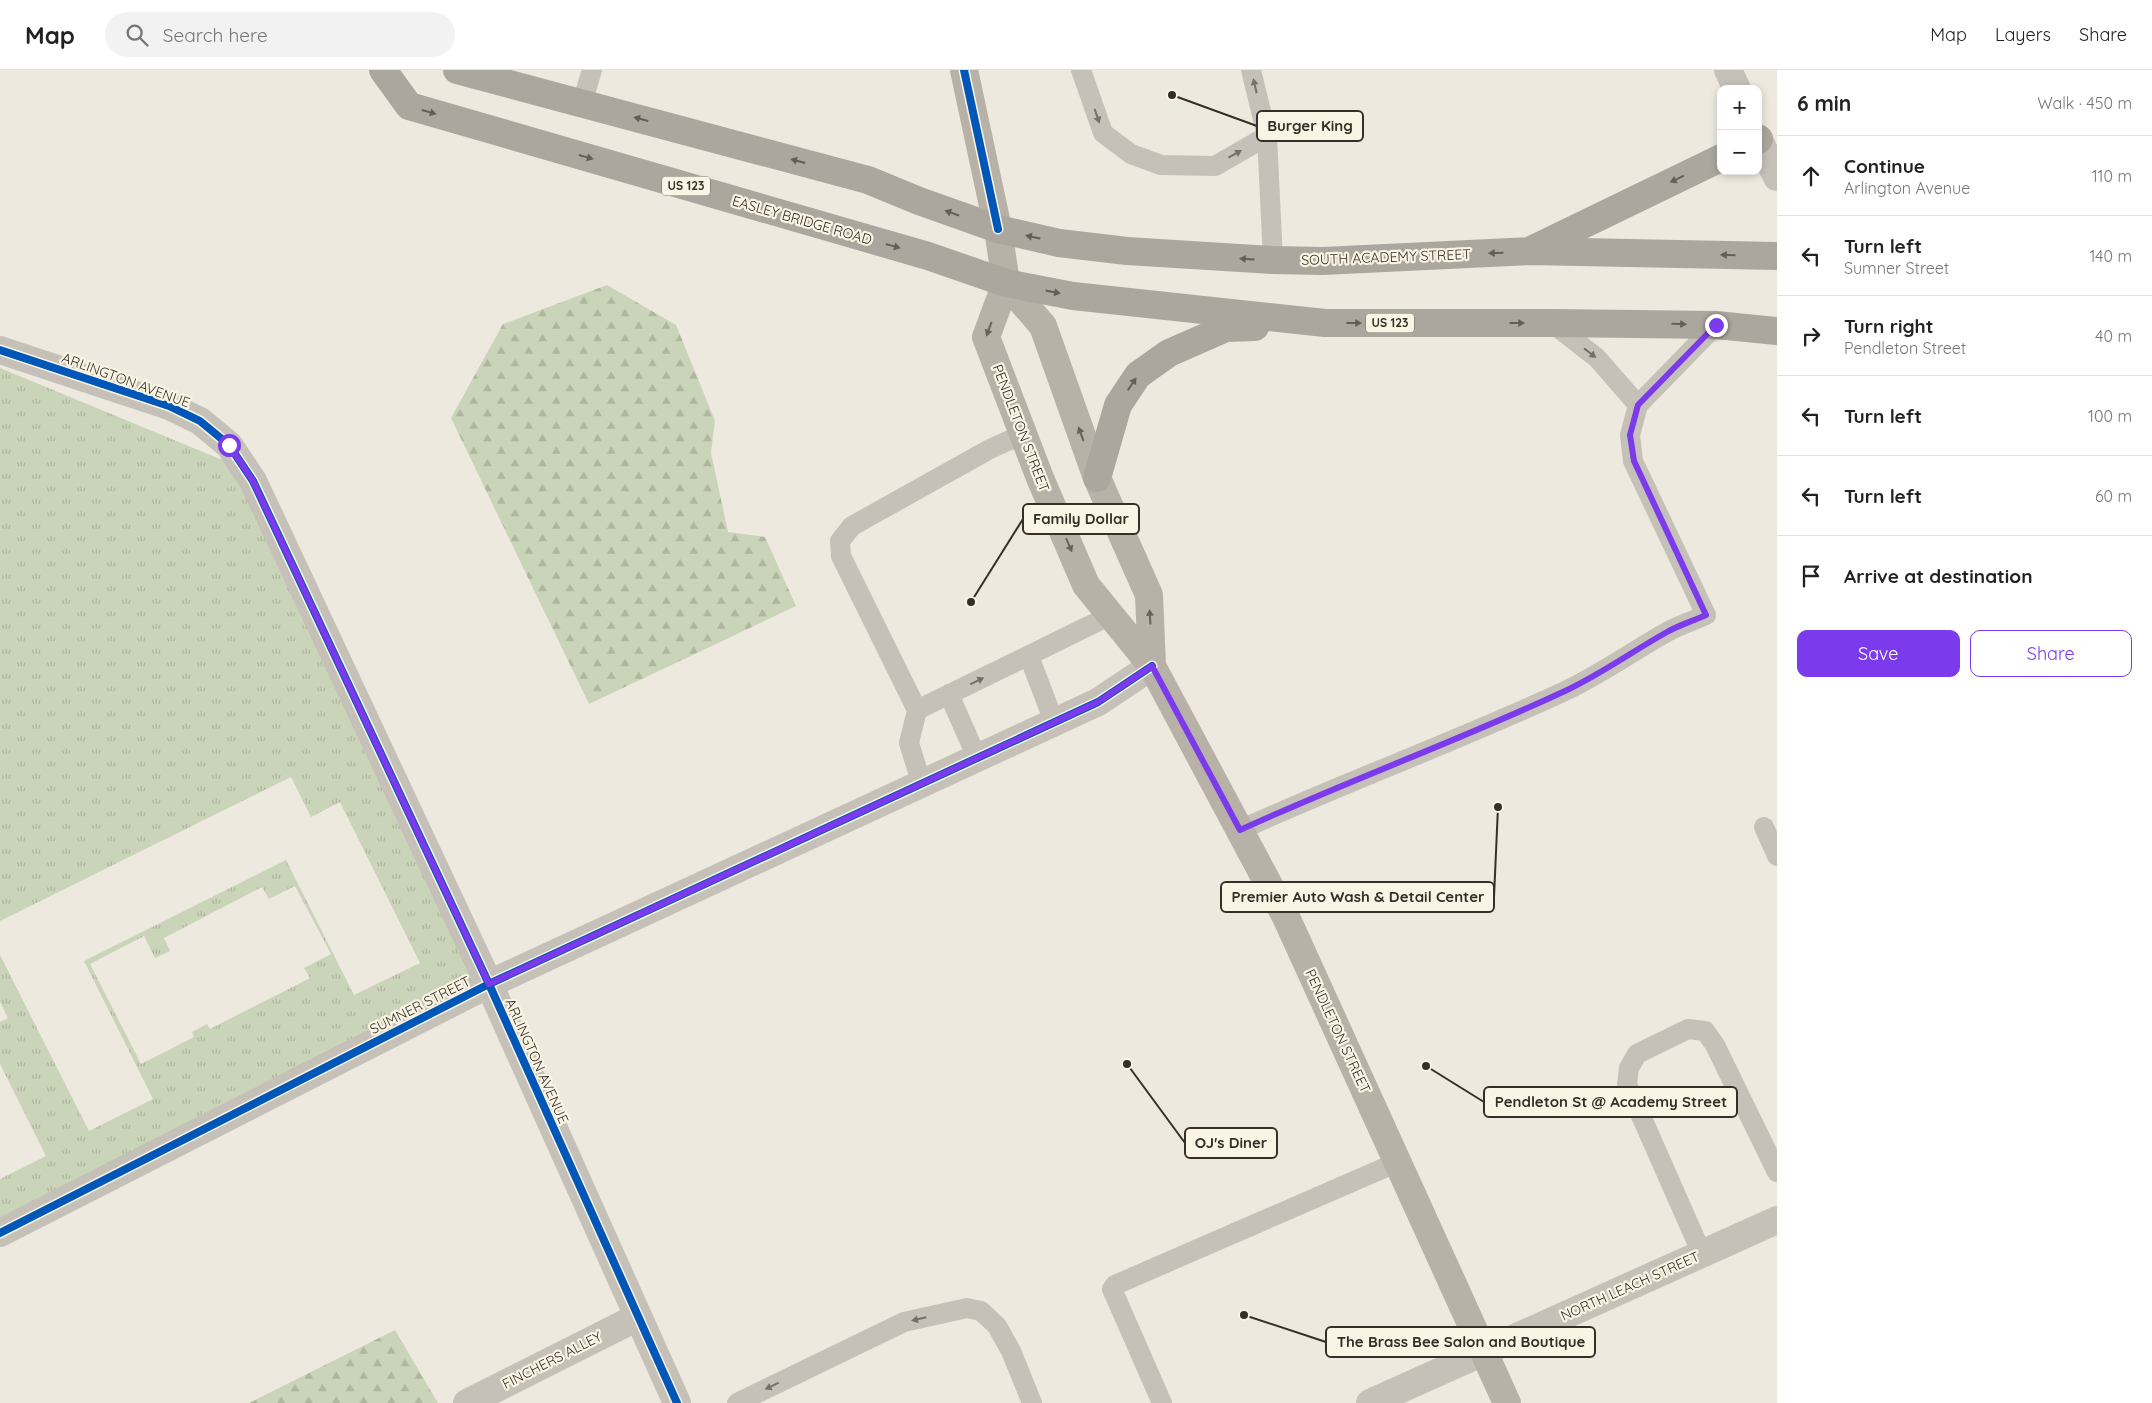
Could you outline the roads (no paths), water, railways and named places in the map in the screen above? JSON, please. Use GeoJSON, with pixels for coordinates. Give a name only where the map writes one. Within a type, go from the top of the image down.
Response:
{"type":"FeatureCollection","features":[{"type":"Feature","properties":{"kind":"highway","name":"EASLEY BRIDGE ROAD"},"geometry":{"type":"LineString","coordinates":[[383,70],[409,106],[928,256],[1006,283]]}},
{"type":"Feature","properties":{"kind":"highway"},"geometry":{"type":"LineString","coordinates":[[458,70],[868,180],[919,202],[998,229]]}},
{"type":"Feature","properties":{"kind":"highway"},"geometry":{"type":"LineString","coordinates":[[1530,251],[1717,160]]}},
{"type":"Feature","properties":{"kind":"highway","name":"SOUTH ACADEMY STREET"},"geometry":{"type":"LineString","coordinates":[[998,229],[1059,242],[1127,252],[1273,260],[1323,261],[1530,251],[1777,256]]}},
{"type":"Feature","properties":{"kind":"highway","name":"US 123"},"geometry":{"type":"LineString","coordinates":[[1006,283],[1073,296],[1325,323],[1552,322],[1716,325],[1777,332]]}},
{"type":"Feature","properties":{"kind":"highway"},"geometry":{"type":"LineString","coordinates":[[1098,478],[1118,405],[1138,375],[1170,353],[1226,328],[1325,323]]}},
{"type":"Feature","properties":{"kind":"main road","name":"PENDLETON STREET"},"geometry":{"type":"LineString","coordinates":[[964,70],[998,229],[1006,283],[986,337],[1023,434],[1086,584],[1152,666],[1286,917],[1507,1403]]}},
{"type":"Feature","properties":{"kind":"main road","name":"PENDLETON STREET"},"geometry":{"type":"LineString","coordinates":[[1006,283],[1043,326],[1098,478],[1149,594],[1152,666]]}},
{"type":"Feature","properties":{"kind":"street"},"geometry":{"type":"LineString","coordinates":[[1728,70],[1735,85]]}},
{"type":"Feature","properties":{"kind":"street"},"geometry":{"type":"LineString","coordinates":[[1762,147],[1777,177]]}},
{"type":"Feature","properties":{"kind":"street","name":"ARLINGTON AVENUE"},"geometry":{"type":"LineString","coordinates":[[0,350],[169,406],[200,421],[229,445],[253,481],[489,984],[677,1403]]}},
{"type":"Feature","properties":{"kind":"street","name":"SUMNER STREET"},"geometry":{"type":"LineString","coordinates":[[0,1233],[489,984],[1098,702],[1152,666]]}},
{"type":"Feature","properties":{"kind":"street","name":"NORTH LEACH STREET"},"geometry":{"type":"LineString","coordinates":[[1370,1403],[1777,1220]]}},
{"type":"Feature","properties":{"kind":"street","name":"FINCHERS ALLEY"},"geometry":{"type":"LineString","coordinates":[[467,1403],[638,1317]]}},
{"type":"Feature","properties":{"kind":"lane"},"geometry":{"type":"LineString","coordinates":[[582,103],[592,70]]}},
{"type":"Feature","properties":{"kind":"lane"},"geometry":{"type":"LineString","coordinates":[[1081,70],[1103,133],[1131,154],[1161,165],[1215,166],[1267,136]]}},
{"type":"Feature","properties":{"kind":"lane"},"geometry":{"type":"LineString","coordinates":[[1251,70],[1267,136],[1272,207],[1273,260]]}},
{"type":"Feature","properties":{"kind":"lane"},"geometry":{"type":"LineString","coordinates":[[1552,322],[1597,358],[1638,405]]}},
{"type":"Feature","properties":{"kind":"lane"},"geometry":{"type":"LineString","coordinates":[[1240,830],[1305,800],[1411,758],[1566,690],[1608,668],[1669,631],[1706,615],[1634,461],[1630,435],[1638,405],[1716,325]]}},
{"type":"Feature","properties":{"kind":"lane"},"geometry":{"type":"LineString","coordinates":[[922,784],[909,743],[917,710],[841,556],[840,541],[852,526],[990,449],[1023,434]]}},
{"type":"Feature","properties":{"kind":"lane"},"geometry":{"type":"LineString","coordinates":[[917,710],[1110,615]]}},
{"type":"Feature","properties":{"kind":"lane"},"geometry":{"type":"LineString","coordinates":[[1029,656],[1054,722]]}},
{"type":"Feature","properties":{"kind":"lane"},"geometry":{"type":"LineString","coordinates":[[949,694],[977,758]]}},
{"type":"Feature","properties":{"kind":"lane"},"geometry":{"type":"LineString","coordinates":[[1764,827],[1777,856]]}},
{"type":"Feature","properties":{"kind":"lane"},"geometry":{"type":"LineString","coordinates":[[1702,1254],[1627,1084],[1629,1068],[1637,1054],[1688,1030],[1705,1031],[1716,1045],[1777,1172]]}},
{"type":"Feature","properties":{"kind":"lane"},"geometry":{"type":"LineString","coordinates":[[1162,1403],[1112,1289],[1115,1285],[1398,1162]]}},
{"type":"Feature","properties":{"kind":"lane"},"geometry":{"type":"LineString","coordinates":[[737,1403],[904,1322],[967,1308],[981,1311],[997,1326],[1011,1351],[1032,1403]]}},
{"type":"Feature","properties":{"kind":"place","name":"Burger King"},"geometry":{"type":"Point","coordinates":[1172,95]}},
{"type":"Feature","properties":{"kind":"place","name":"Family Dollar"},"geometry":{"type":"Point","coordinates":[971,602]}},
{"type":"Feature","properties":{"kind":"place","name":"Premier Auto Wash & Detail Center"},"geometry":{"type":"Point","coordinates":[1498,807]}},
{"type":"Feature","properties":{"kind":"place","name":"OJ's Diner"},"geometry":{"type":"Point","coordinates":[1127,1064]}},
{"type":"Feature","properties":{"kind":"place","name":"Pendleton St @ Academy Street"},"geometry":{"type":"Point","coordinates":[1426,1066]}},
{"type":"Feature","properties":{"kind":"place","name":"The Brass Bee Salon and Boutique"},"geometry":{"type":"Point","coordinates":[1244,1315]}}]}
